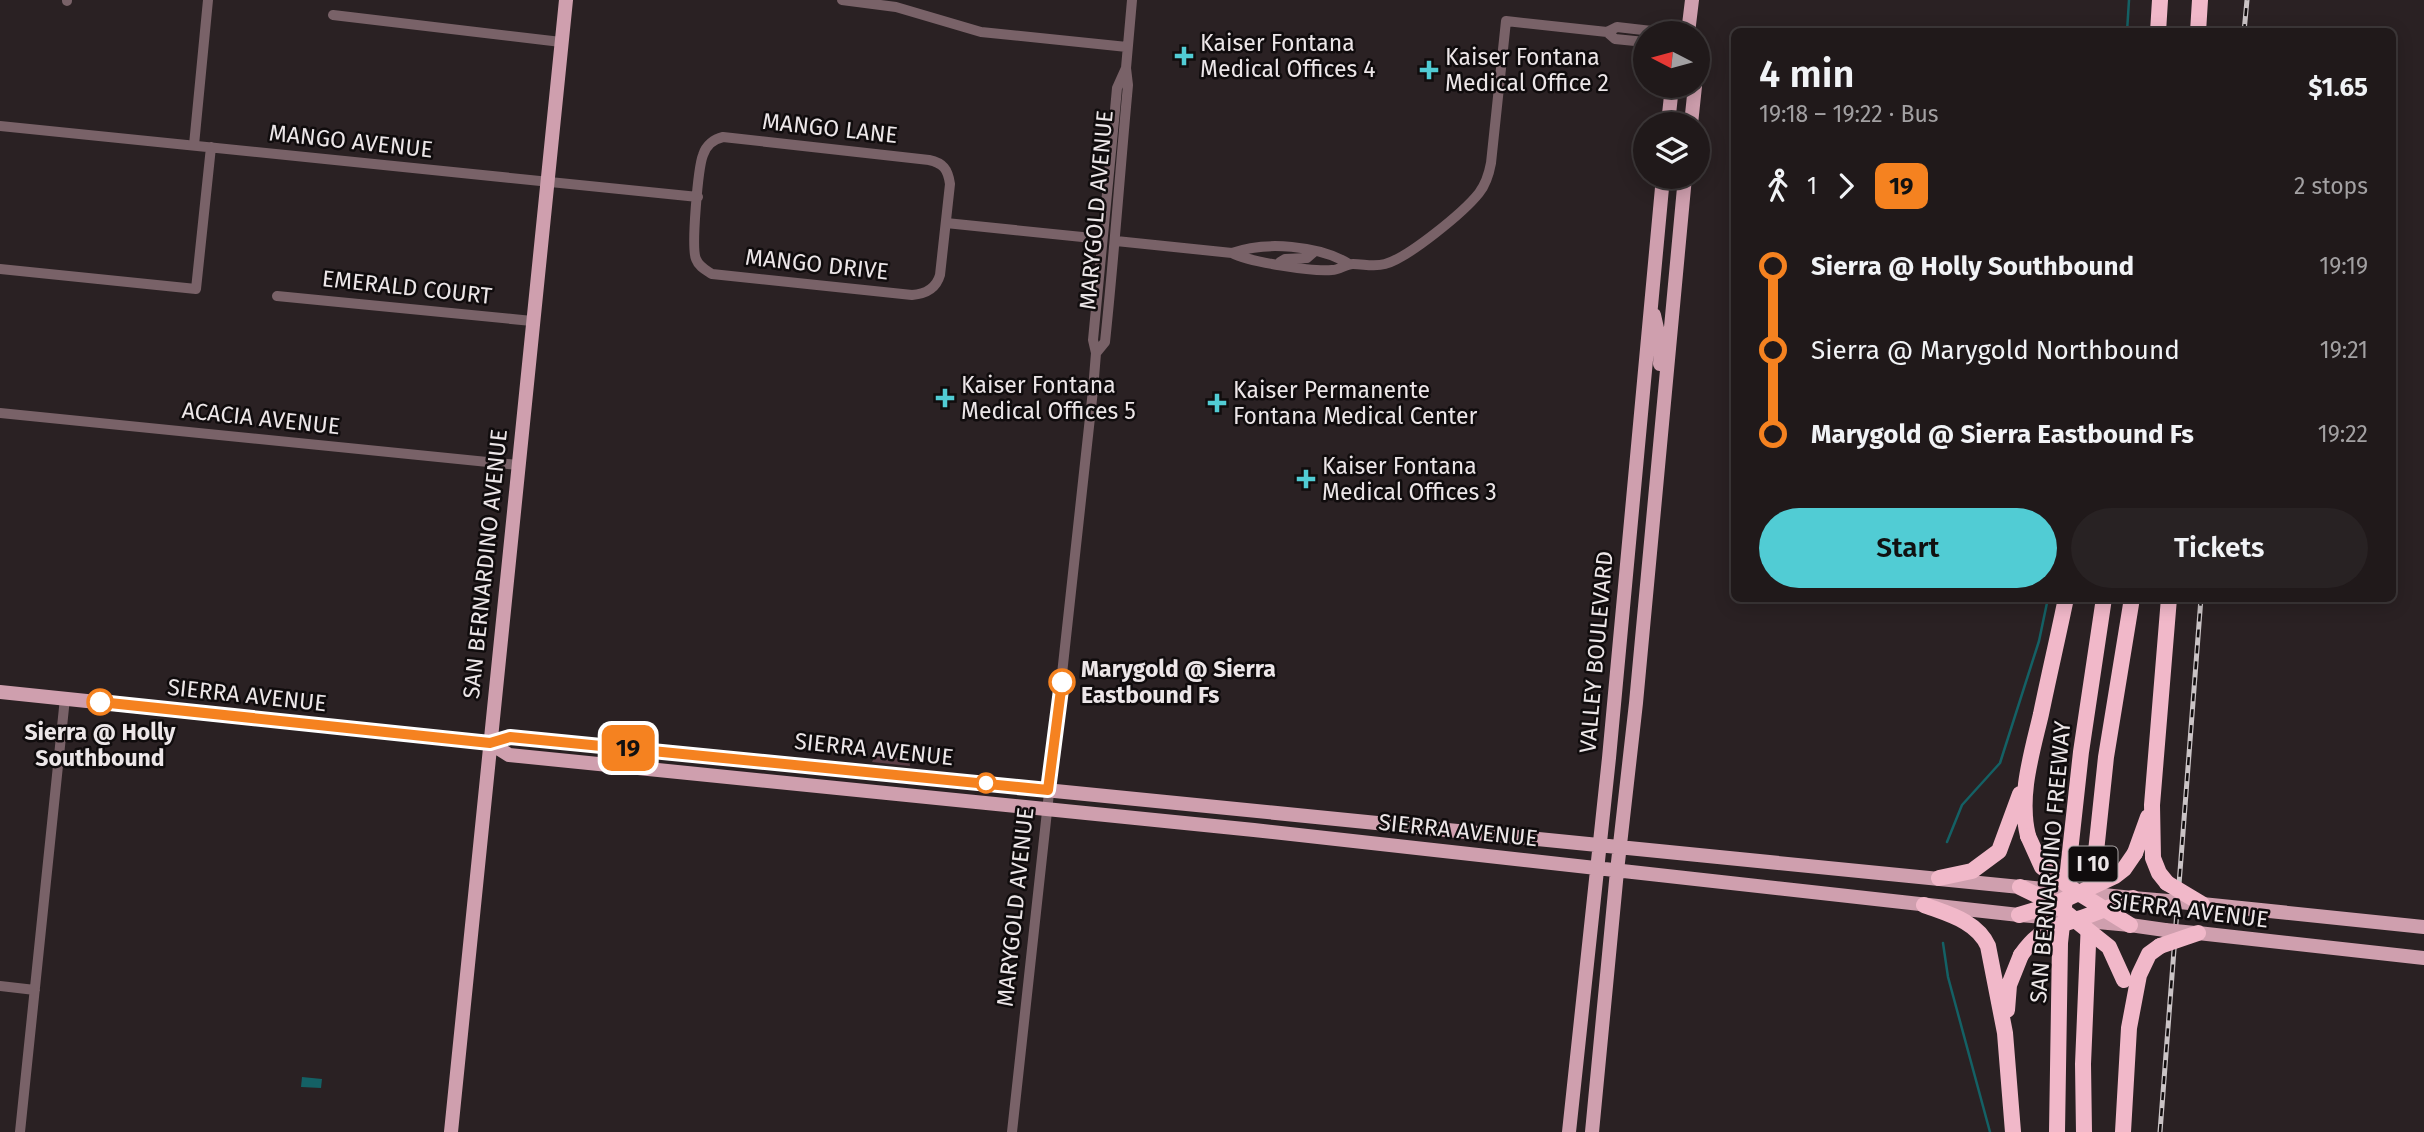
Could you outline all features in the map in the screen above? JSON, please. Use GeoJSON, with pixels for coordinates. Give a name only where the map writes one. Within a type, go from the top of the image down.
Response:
{"type":"FeatureCollection","features":[{"type":"Feature","properties":{"kind":"highway"},"geometry":{"type":"LineString","coordinates":[[2158,28],[2160,0]]}},
{"type":"Feature","properties":{"kind":"highway"},"geometry":{"type":"LineString","coordinates":[[2198,28],[2200,0]]}},
{"type":"Feature","properties":{"kind":"highway"},"geometry":{"type":"LineString","coordinates":[[2065,602],[2029,768],[2024,821],[2042,867],[2130,925]]}},
{"type":"Feature","properties":{"kind":"highway","name":"SAN BERNARDINO FREEWAY"},"geometry":{"type":"LineString","coordinates":[[2057,1132],[2060,943],[2081,752],[2103,602]]}},
{"type":"Feature","properties":{"kind":"highway","name":"SAN BERNARDINO FREEWAY"},"geometry":{"type":"LineString","coordinates":[[2084,1132],[2086,960],[2094,855],[2106,757],[2131,602]]}},
{"type":"Feature","properties":{"kind":"highway"},"geometry":{"type":"LineString","coordinates":[[2169,602],[2152,804],[2153,858],[2167,883],[2202,904]]}},
{"type":"Feature","properties":{"kind":"highway"},"geometry":{"type":"LineString","coordinates":[[1939,878],[1972,871],[1999,852],[2029,768]]}},
{"type":"Feature","properties":{"kind":"highway"},"geometry":{"type":"LineString","coordinates":[[2019,915],[2055,904],[2115,876],[2124,869],[2135,853],[2152,804]]}},
{"type":"Feature","properties":{"kind":"highway"},"geometry":{"type":"LineString","coordinates":[[2021,887],[2055,904],[2109,947],[2123,980],[2129,1028]]}},
{"type":"Feature","properties":{"kind":"highway"},"geometry":{"type":"LineString","coordinates":[[2005,1032],[2009,985],[2021,955],[2033,939],[2049,928],[2133,898]]}},
{"type":"Feature","properties":{"kind":"highway"},"geometry":{"type":"LineString","coordinates":[[1924,905],[1959,919],[1983,935],[1989,946],[2005,1032],[2013,1132]]}},
{"type":"Feature","properties":{"kind":"highway"},"geometry":{"type":"LineString","coordinates":[[2123,1132],[2129,1028],[2141,968],[2149,954],[2160,946],[2199,933]]}},
{"type":"Feature","properties":{"kind":"main road","name":"SAN BERNARDINO AVENUE"},"geometry":{"type":"LineString","coordinates":[[451,1132],[566,0]]}},
{"type":"Feature","properties":{"kind":"main road"},"geometry":{"type":"LineString","coordinates":[[1689,21],[1692,0]]}},
{"type":"Feature","properties":{"kind":"main road","name":"VALLEY BOULEVARD"},"geometry":{"type":"LineString","coordinates":[[1569,1132],[1600,846],[1662,189]]}},
{"type":"Feature","properties":{"kind":"main road","name":"VALLEY BOULEVARD"},"geometry":{"type":"LineString","coordinates":[[1592,1132],[1619,847],[1636,703],[1684,189]]}},
{"type":"Feature","properties":{"kind":"main road"},"geometry":{"type":"LineString","coordinates":[[1650,300],[1661,346],[1660,363],[1667,377]]}},
{"type":"Feature","properties":{"kind":"main road","name":"SIERRA AVENUE"},"geometry":{"type":"LineString","coordinates":[[0,692],[490,743],[510,737],[803,765],[2424,927]]}},
{"type":"Feature","properties":{"kind":"main road","name":"SIERRA AVENUE"},"geometry":{"type":"LineString","coordinates":[[490,743],[509,755],[1046,809],[2424,958]]}},
{"type":"Feature","properties":{"kind":"main road"},"geometry":{"type":"LineString","coordinates":[[702,774],[730,769],[800,775],[803,765]]}},
{"type":"Feature","properties":{"kind":"street"},"geometry":{"type":"LineString","coordinates":[[194,145],[208,0]]}},
{"type":"Feature","properties":{"kind":"street"},"geometry":{"type":"LineString","coordinates":[[842,0],[896,7],[981,33],[1127,47]]}},
{"type":"Feature","properties":{"kind":"street","name":"MARYGOLD AVENUE"},"geometry":{"type":"LineString","coordinates":[[1116,241],[1132,0]]}},
{"type":"Feature","properties":{"kind":"street"},"geometry":{"type":"LineString","coordinates":[[333,15],[561,42]]}},
{"type":"Feature","properties":{"kind":"street"},"geometry":{"type":"LineString","coordinates":[[1232,253],[1269,246],[1315,251],[1336,256],[1349,264],[1378,266],[1398,259],[1444,225],[1475,197],[1485,183],[1491,163],[1506,21],[1607,32],[1617,27],[1633,29]]}},
{"type":"Feature","properties":{"kind":"street"},"geometry":{"type":"LineString","coordinates":[[1607,32],[1615,39],[1633,41]]}},
{"type":"Feature","properties":{"kind":"street","name":"MARYGOLD AVENUE"},"geometry":{"type":"LineString","coordinates":[[1012,1132],[1048,790],[1066,652],[1096,352],[1093,340],[1117,88],[1126,68]]}},
{"type":"Feature","properties":{"kind":"street"},"geometry":{"type":"LineString","coordinates":[[1096,352],[1105,270],[1116,241],[1110,216],[1119,131],[1115,110]]}},
{"type":"Feature","properties":{"kind":"street","name":"MANGO AVENUE"},"geometry":{"type":"LineString","coordinates":[[0,126],[698,197]]}},
{"type":"Feature","properties":{"kind":"street","name":"MANGO LANE"},"geometry":{"type":"LineString","coordinates":[[698,197],[705,150],[719,138],[737,139],[935,161],[947,169],[949,176],[946,223]]}},
{"type":"Feature","properties":{"kind":"street"},"geometry":{"type":"LineString","coordinates":[[0,269],[196,289],[211,147]]}},
{"type":"Feature","properties":{"kind":"street","name":"MANGO DRIVE"},"geometry":{"type":"LineString","coordinates":[[698,197],[694,254],[699,265],[708,271],[851,289],[912,295],[929,291],[939,279],[946,223]]}},
{"type":"Feature","properties":{"kind":"street"},"geometry":{"type":"LineString","coordinates":[[946,223],[1102,239]]}},
{"type":"Feature","properties":{"kind":"street"},"geometry":{"type":"LineString","coordinates":[[1116,241],[1232,253],[1243,259],[1334,271],[1349,264]]}},
{"type":"Feature","properties":{"kind":"street"},"geometry":{"type":"LineString","coordinates":[[1278,265],[1285,259],[1307,258],[1315,251]]}},
{"type":"Feature","properties":{"kind":"street","name":"EMERALD COURT"},"geometry":{"type":"LineString","coordinates":[[277,296],[532,321]]}},
{"type":"Feature","properties":{"kind":"street","name":"ACACIA AVENUE"},"geometry":{"type":"LineString","coordinates":[[0,413],[518,465]]}},
{"type":"Feature","properties":{"kind":"street"},"geometry":{"type":"LineString","coordinates":[[20,1132],[65,698]]}},
{"type":"Feature","properties":{"kind":"street"},"geometry":{"type":"LineString","coordinates":[[0,986],[35,990]]}},
{"type":"Feature","properties":{"kind":"shaded area"},"geometry":{"type":"Polygon","coordinates":[[[875,756],[909,759],[910,766],[872,762],[875,756]]]}},
{"type":"Feature","properties":{"kind":"water"},"geometry":{"type":"Polygon","coordinates":[[[302,1077],[322,1079],[321,1088],[301,1087],[302,1077]]]}},
{"type":"Feature","properties":{"kind":"waterway"},"geometry":{"type":"LineString","coordinates":[[2127,28],[2129,0]]}},
{"type":"Feature","properties":{"kind":"waterway"},"geometry":{"type":"LineString","coordinates":[[1947,842],[1962,805],[2000,763],[2039,641],[2047,602]]}},
{"type":"Feature","properties":{"kind":"waterway"},"geometry":{"type":"LineString","coordinates":[[1943,943],[1948,977],[1990,1132]]}},
{"type":"Feature","properties":{"kind":"railway"},"geometry":{"type":"LineString","coordinates":[[2244,28],[2247,0]]}},
{"type":"Feature","properties":{"kind":"railway"},"geometry":{"type":"LineString","coordinates":[[2160,1132],[2201,602]]}},
{"type":"Feature","properties":{"kind":"bus line","name":"19"},"geometry":{"type":"LineString","coordinates":[[100,702],[490,743],[510,737],[1048,790],[1062,682]]}},
{"type":"Feature","properties":{"kind":"place","name":"Kaiser Fontana Medical Offices 4"},"geometry":{"type":"Point","coordinates":[1184,56]}},
{"type":"Feature","properties":{"kind":"place","name":"Kaiser Fontana Medical Office 2"},"geometry":{"type":"Point","coordinates":[1429,70]}},
{"type":"Feature","properties":{"kind":"place","name":"Kaiser Fontana Medical Offices 5"},"geometry":{"type":"Point","coordinates":[945,398]}},
{"type":"Feature","properties":{"kind":"place","name":"Kaiser Permanente Fontana Medical Center"},"geometry":{"type":"Point","coordinates":[1217,403]}},
{"type":"Feature","properties":{"kind":"place","name":"Kaiser Fontana Medical Offices 3"},"geometry":{"type":"Point","coordinates":[1306,479]}},
{"type":"Feature","properties":{"kind":"place","name":"Marygold @ Sierra Eastbound Fs"},"geometry":{"type":"Point","coordinates":[1062,682]}},
{"type":"Feature","properties":{"kind":"place","name":"Sierra @ Holly Southbound"},"geometry":{"type":"Point","coordinates":[100,702]}}]}
